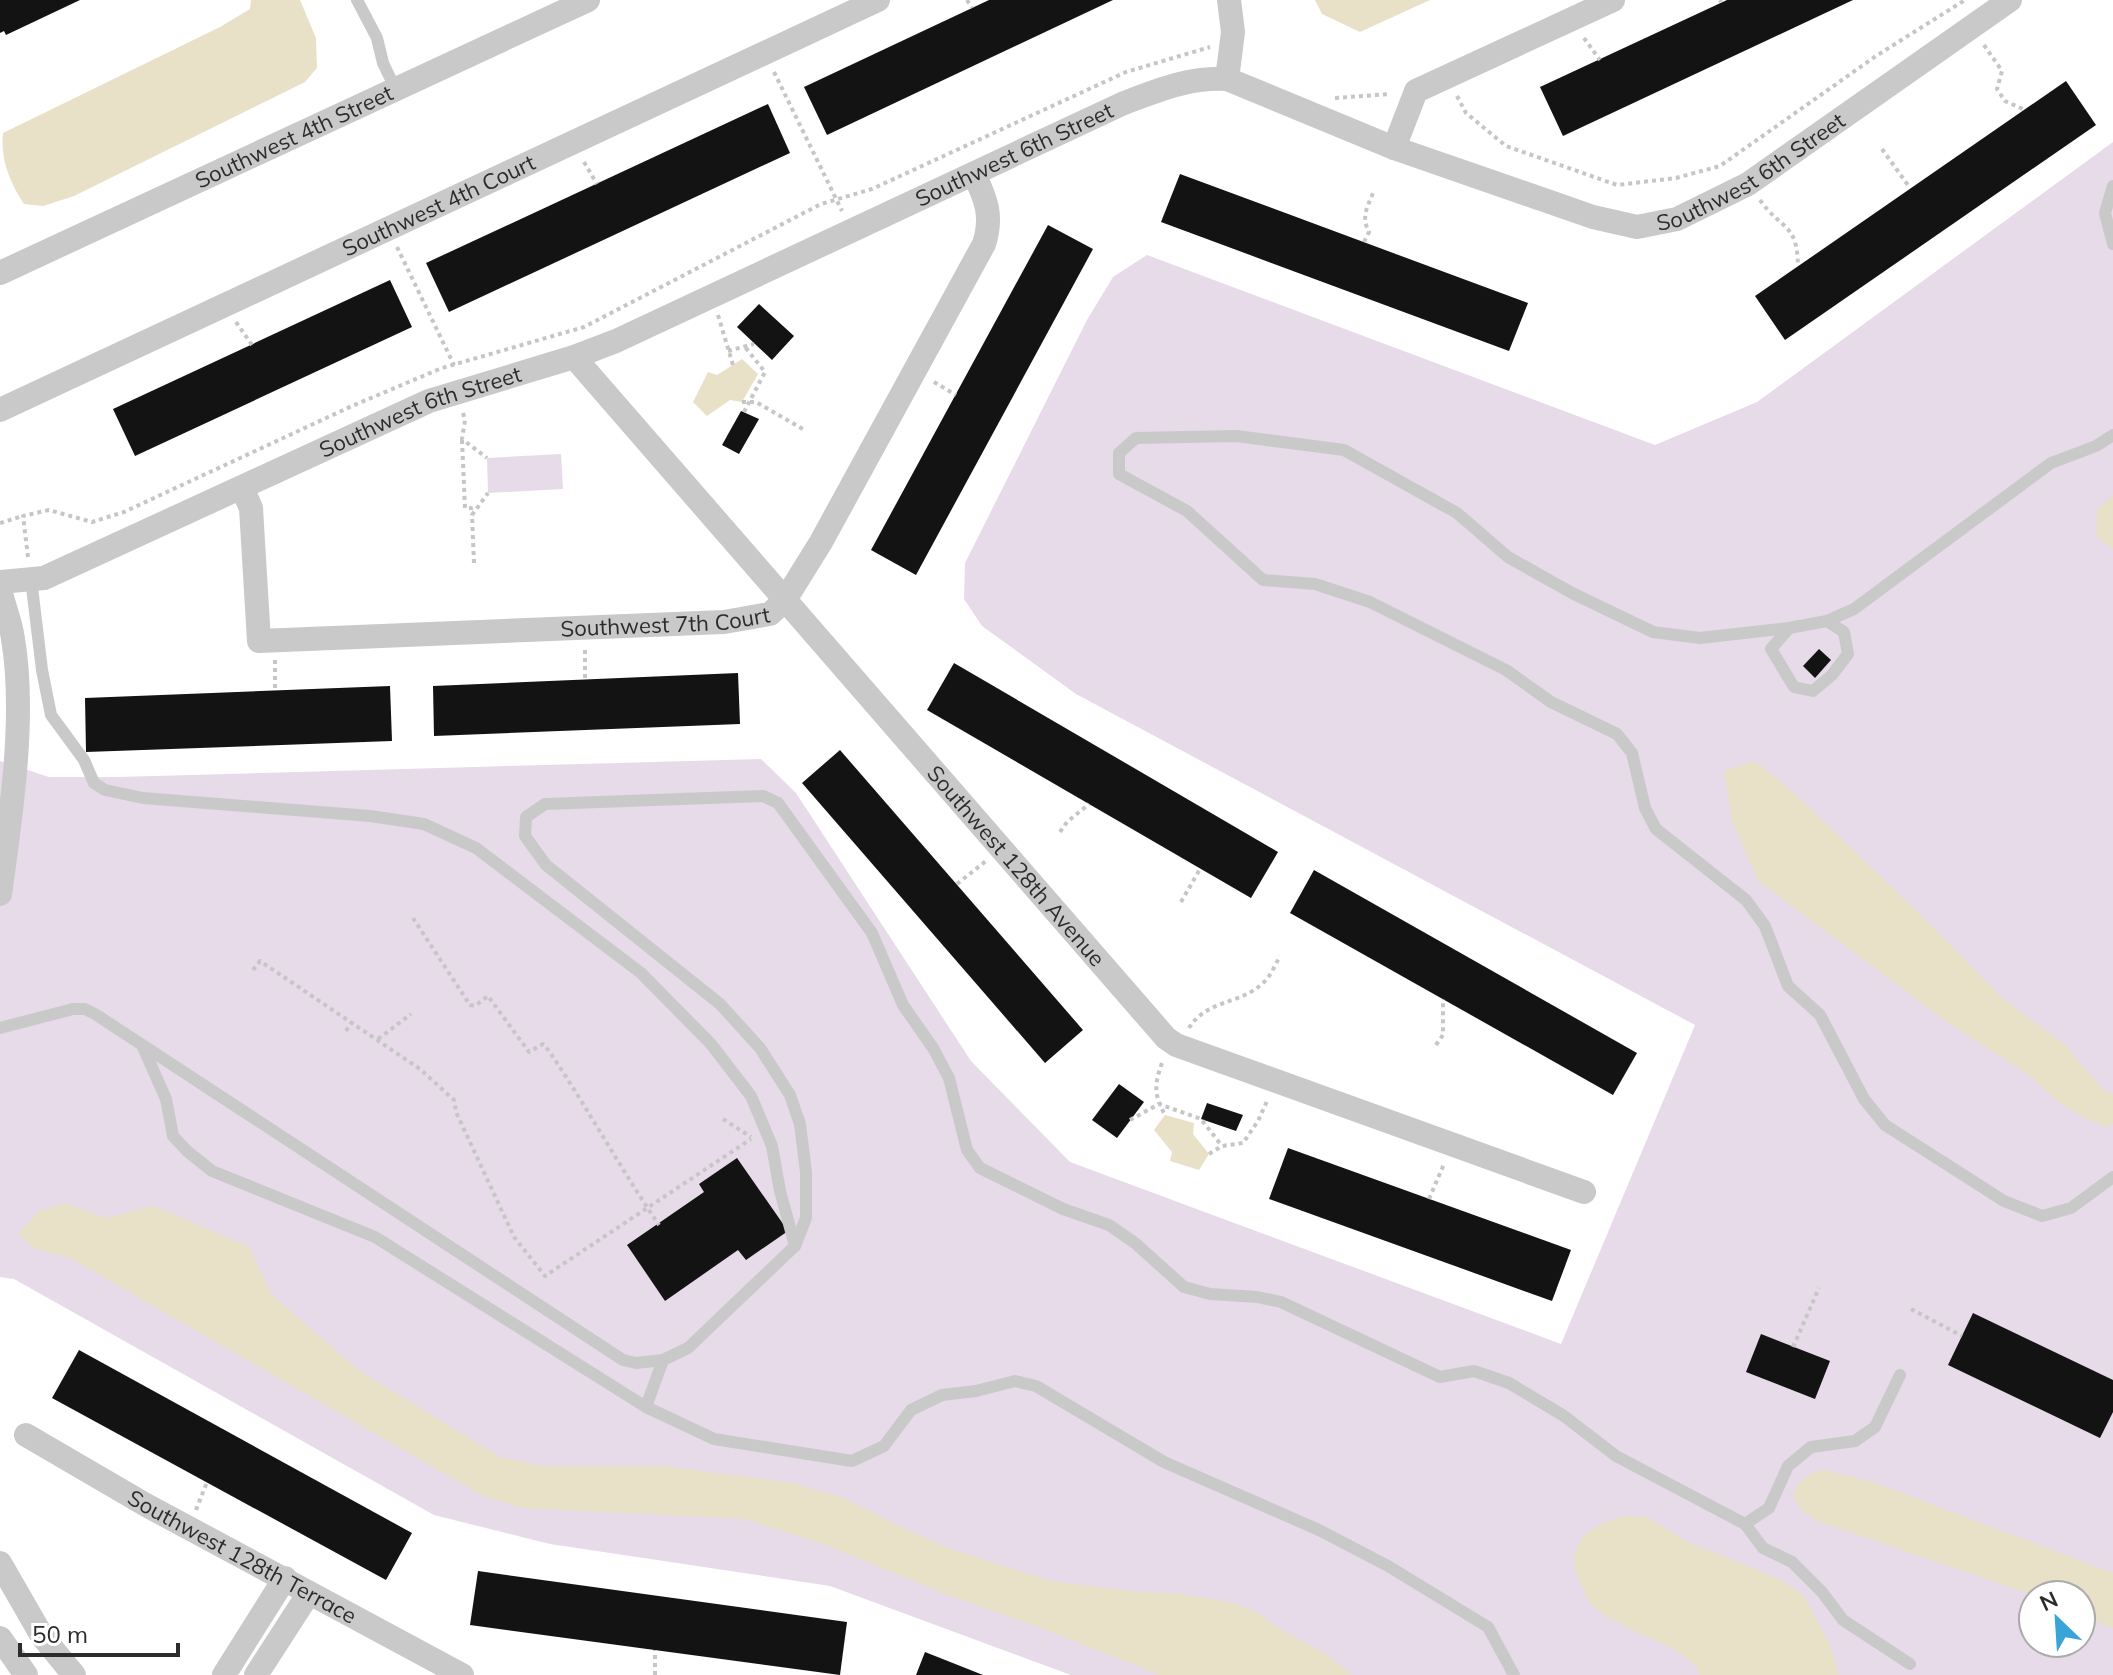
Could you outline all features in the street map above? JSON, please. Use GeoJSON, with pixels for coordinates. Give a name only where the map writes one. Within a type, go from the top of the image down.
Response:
{"type":"FeatureCollection","features":[{"type":"Feature","properties":{"kind":"street","name":"Southwest 4th Street"},"geometry":{"type":"LineString","coordinates":[[0,273],[588,0]]}},
{"type":"Feature","properties":{"kind":"street","name":"Southwest 4th Court"},"geometry":{"type":"LineString","coordinates":[[0,410],[878,0]]}},
{"type":"Feature","properties":{"kind":"street"},"geometry":{"type":"LineString","coordinates":[[1228,67],[1233,32],[1229,0]]}},
{"type":"Feature","properties":{"kind":"street"},"geometry":{"type":"LineString","coordinates":[[1394,148],[1416,91],[1613,0]]}},
{"type":"Feature","properties":{"kind":"street","name":"Southwest 6th Street"},"geometry":{"type":"LineString","coordinates":[[0,582],[44,578],[429,401],[574,357],[699,303],[1124,103],[1228,67],[1394,148],[1593,217],[1637,227],[1677,219],[1748,184],[2010,0]]}},
{"type":"Feature","properties":{"kind":"street","name":"Southwest 7th Court"},"geometry":{"type":"LineString","coordinates":[[242,488],[251,508],[259,641],[724,622],[770,614],[785,600],[831,525],[984,244],[989,229],[987,201],[974,174]]}},
{"type":"Feature","properties":{"kind":"street","name":"Southwest 128th Avenue"},"geometry":{"type":"LineString","coordinates":[[574,357],[1156,1028],[1176,1045],[1584,1192]]}},
{"type":"Feature","properties":{"kind":"street"},"geometry":{"type":"LineString","coordinates":[[0,590],[13,638],[18,697],[15,758],[0,894]]}},
{"type":"Feature","properties":{"kind":"street","name":"Southwest 128th Terrace"},"geometry":{"type":"LineString","coordinates":[[26,1435],[146,1505],[462,1675]]}},
{"type":"Feature","properties":{"kind":"street"},"geometry":{"type":"LineString","coordinates":[[0,1563],[42,1636],[74,1675]]}},
{"type":"Feature","properties":{"kind":"street"},"geometry":{"type":"LineString","coordinates":[[224,1675],[285,1578]]}},
{"type":"Feature","properties":{"kind":"street"},"geometry":{"type":"LineString","coordinates":[[256,1675],[309,1593]]}},
{"type":"Feature","properties":{"kind":"street"},"geometry":{"type":"LineString","coordinates":[[0,1638],[26,1675]]}},
{"type":"Feature","properties":{"kind":"lane"},"geometry":{"type":"LineString","coordinates":[[357,0],[377,38],[383,63],[395,88]]}},
{"type":"Feature","properties":{"kind":"lane"},"geometry":{"type":"LineString","coordinates":[[2113,186],[2105,213],[2113,244]]}},
{"type":"Feature","properties":{"kind":"lane"},"geometry":{"type":"LineString","coordinates":[[2113,435],[2096,446],[2051,463],[1854,609],[1827,621],[1700,638],[1653,632],[1572,593],[1508,557],[1457,513],[1344,450],[1236,436],[1136,438],[1119,453],[1119,474],[1187,511],[1263,580],[1315,584],[1370,602],[1506,670],[1551,702],[1617,734],[1632,753],[1645,808],[1656,829],[1746,900],[1765,926],[1788,986],[1820,1015],[1864,1099],[1885,1125],[2004,1201],[2042,1216],[2071,1208],[2113,1177]]}},
{"type":"Feature","properties":{"kind":"lane"},"geometry":{"type":"LineString","coordinates":[[31,579],[51,715],[84,760],[94,783],[105,790],[143,798],[370,816],[424,824],[476,848],[641,973],[711,1044],[751,1096],[772,1146],[795,1246]]}},
{"type":"Feature","properties":{"kind":"lane"},"geometry":{"type":"LineString","coordinates":[[1789,628],[1771,649],[1794,687],[1813,691],[1832,675],[1848,654],[1844,632],[1827,621]]}},
{"type":"Feature","properties":{"kind":"lane"},"geometry":{"type":"LineString","coordinates":[[0,1028],[73,1009],[85,1009],[503,1280],[606,1351],[636,1363],[663,1360],[688,1348],[795,1246],[806,1218],[806,1172],[800,1124],[790,1095],[760,1048],[720,1004],[546,865],[525,836],[526,817],[545,804],[763,796],[778,803],[872,933],[903,1005],[933,1048],[949,1078],[967,1150],[980,1168],[1063,1209],[1109,1225],[1135,1243],[1184,1287],[1210,1294],[1281,1302],[1440,1377],[1474,1371],[1509,1383],[1564,1416],[1616,1456],[1745,1524],[1763,1548],[1792,1562],[1822,1592],[1843,1620],[1910,1664]]}},
{"type":"Feature","properties":{"kind":"lane"},"geometry":{"type":"LineString","coordinates":[[143,1047],[166,1099],[173,1136],[212,1171],[375,1237],[646,1407],[714,1439],[852,1461],[884,1446],[911,1410],[942,1395],[976,1391],[1015,1381],[1036,1386],[1164,1462],[1319,1530],[1400,1573],[1488,1627],[1514,1675]]}},
{"type":"Feature","properties":{"kind":"lane"},"geometry":{"type":"LineString","coordinates":[[646,1407],[663,1360]]}},
{"type":"Feature","properties":{"kind":"lane"},"geometry":{"type":"LineString","coordinates":[[1745,1524],[1769,1508],[1788,1466],[1811,1447],[1855,1441],[1875,1427],[1900,1375]]}},
{"type":"Feature","properties":{"kind":"path"},"geometry":{"type":"LineString","coordinates":[[967,0],[972,8]]}},
{"type":"Feature","properties":{"kind":"path"},"geometry":{"type":"LineString","coordinates":[[1447,78],[1466,113],[1506,146],[1617,185],[1676,178],[1720,166],[1954,3],[1965,0]]}},
{"type":"Feature","properties":{"kind":"path"},"geometry":{"type":"LineString","coordinates":[[1954,3],[2002,71],[1997,89],[2005,101],[2025,110]]}},
{"type":"Feature","properties":{"kind":"path"},"geometry":{"type":"LineString","coordinates":[[0,523],[49,510],[92,522],[124,512],[352,406],[454,365],[584,327],[821,204],[872,189],[1137,68],[1213,46],[1228,67]]}},
{"type":"Feature","properties":{"kind":"path"},"geometry":{"type":"LineString","coordinates":[[766,53],[853,231]]}},
{"type":"Feature","properties":{"kind":"path"},"geometry":{"type":"LineString","coordinates":[[1326,95],[1366,98],[1416,91]]}},
{"type":"Feature","properties":{"kind":"path"},"geometry":{"type":"LineString","coordinates":[[1882,149],[1910,188]]}},
{"type":"Feature","properties":{"kind":"path"},"geometry":{"type":"LineString","coordinates":[[1748,184],[1770,214],[1789,228],[1798,243],[1798,266]]}},
{"type":"Feature","properties":{"kind":"path"},"geometry":{"type":"LineString","coordinates":[[1364,242],[1369,232],[1364,222],[1365,212],[1373,193]]}},
{"type":"Feature","properties":{"kind":"path"},"geometry":{"type":"LineString","coordinates":[[391,229],[454,365],[461,391],[465,420],[462,439],[465,508],[471,508],[474,563]]}},
{"type":"Feature","properties":{"kind":"path"},"geometry":{"type":"LineString","coordinates":[[728,351],[754,344]]}},
{"type":"Feature","properties":{"kind":"path"},"geometry":{"type":"LineString","coordinates":[[744,412],[745,402],[765,372],[745,347]]}},
{"type":"Feature","properties":{"kind":"path"},"geometry":{"type":"LineString","coordinates":[[745,402],[756,402],[803,429]]}},
{"type":"Feature","properties":{"kind":"path"},"geometry":{"type":"LineString","coordinates":[[462,439],[487,458]]}},
{"type":"Feature","properties":{"kind":"path"},"geometry":{"type":"LineString","coordinates":[[472,515],[488,493]]}},
{"type":"Feature","properties":{"kind":"path"},"geometry":{"type":"LineString","coordinates":[[23,516],[31,579]]}},
{"type":"Feature","properties":{"kind":"path"},"geometry":{"type":"LineString","coordinates":[[582,627],[585,680]]}},
{"type":"Feature","properties":{"kind":"path"},"geometry":{"type":"LineString","coordinates":[[1060,832],[1089,804]]}},
{"type":"Feature","properties":{"kind":"path"},"geometry":{"type":"LineString","coordinates":[[957,884],[1003,848]]}},
{"type":"Feature","properties":{"kind":"path"},"geometry":{"type":"LineString","coordinates":[[1181,902],[1200,869]]}},
{"type":"Feature","properties":{"kind":"path"},"geometry":{"type":"LineString","coordinates":[[413,918],[470,1005],[475,1006],[488,996],[529,1052],[543,1044],[549,1051],[659,1225]]}},
{"type":"Feature","properties":{"kind":"path"},"geometry":{"type":"LineString","coordinates":[[1165,1115],[1154,1094],[1155,1080],[1166,1054],[1197,1016],[1250,993],[1266,981],[1280,956]]}},
{"type":"Feature","properties":{"kind":"path"},"geometry":{"type":"LineString","coordinates":[[253,970],[260,961],[420,1069],[454,1100],[456,1112],[514,1237],[545,1276],[752,1138]]}},
{"type":"Feature","properties":{"kind":"path"},"geometry":{"type":"LineString","coordinates":[[1436,1045],[1443,1035],[1443,999]]}},
{"type":"Feature","properties":{"kind":"path"},"geometry":{"type":"LineString","coordinates":[[378,1039],[411,1014]]}},
{"type":"Feature","properties":{"kind":"path"},"geometry":{"type":"LineString","coordinates":[[346,1031],[352,1022]]}},
{"type":"Feature","properties":{"kind":"path"},"geometry":{"type":"LineString","coordinates":[[1209,1154],[1222,1146],[1243,1143],[1258,1121],[1276,1082]]}},
{"type":"Feature","properties":{"kind":"path"},"geometry":{"type":"LineString","coordinates":[[1130,1120],[1159,1104],[1201,1119],[1222,1146]]}},
{"type":"Feature","properties":{"kind":"path"},"geometry":{"type":"LineString","coordinates":[[1429,1199],[1451,1145]]}},
{"type":"Feature","properties":{"kind":"path"},"geometry":{"type":"LineString","coordinates":[[1793,1347],[1819,1288]]}},
{"type":"Feature","properties":{"kind":"path"},"geometry":{"type":"LineString","coordinates":[[1911,1309],[1962,1336]]}},
{"type":"Feature","properties":{"kind":"path"},"geometry":{"type":"LineString","coordinates":[[655,1650],[655,1675]]}},
{"type":"Feature","properties":{"kind":"shaded area"},"geometry":{"type":"Polygon","coordinates":[[[251,0],[300,0],[316,38],[317,68],[305,82],[74,196],[43,206],[24,204],[7,170],[3,133],[220,27],[250,9],[251,0]]]}},
{"type":"Feature","properties":{"kind":"shaded area"},"geometry":{"type":"Polygon","coordinates":[[[1315,0],[1430,0],[1360,32],[1322,14],[1315,0]]]}},
{"type":"Feature","properties":{"kind":"shaded area"},"geometry":{"type":"Polygon","coordinates":[[[2113,142],[2113,1675],[1071,1675],[830,1586],[550,1544],[434,1515],[14,1279],[0,1277],[0,761],[49,777],[118,777],[761,759],[796,793],[971,1061],[1070,1162],[1561,1344],[1695,1025],[1076,694],[982,626],[964,599],[965,563],[1087,320],[1113,277],[1147,255],[1655,445],[1757,402],[2113,142]]]}},
{"type":"Feature","properties":{"kind":"shaded area"},"geometry":{"type":"Polygon","coordinates":[[[742,359],[758,374],[742,402],[730,400],[707,416],[693,402],[708,372],[717,375],[742,359]]]}},
{"type":"Feature","properties":{"kind":"shaded area"},"geometry":{"type":"Polygon","coordinates":[[[561,454],[563,489],[488,493],[487,458],[561,454]]]}},
{"type":"Feature","properties":{"kind":"shaded area"},"geometry":{"type":"Polygon","coordinates":[[[2113,495],[2113,549],[2096,536],[2097,510],[2113,495]]]}},
{"type":"Feature","properties":{"kind":"shaded area"},"geometry":{"type":"Polygon","coordinates":[[[1755,761],[1793,792],[2001,997],[2066,1046],[2102,1089],[2113,1094],[2113,1124],[2106,1127],[2084,1118],[2056,1100],[2033,1078],[1947,1022],[1758,881],[1732,821],[1724,771],[1755,761]]]}},
{"type":"Feature","properties":{"kind":"shaded area"},"geometry":{"type":"Polygon","coordinates":[[[1165,1115],[1194,1123],[1193,1134],[1209,1154],[1199,1170],[1170,1161],[1172,1152],[1154,1130],[1165,1115]]]}},
{"type":"Feature","properties":{"kind":"shaded area"},"geometry":{"type":"Polygon","coordinates":[[[65,1203],[106,1218],[154,1206],[249,1247],[272,1295],[358,1370],[500,1457],[543,1466],[662,1466],[788,1482],[841,1497],[951,1549],[1051,1581],[1182,1594],[1229,1602],[1257,1612],[1353,1675],[1160,1675],[945,1594],[826,1545],[744,1519],[522,1508],[483,1496],[70,1258],[33,1248],[18,1234],[39,1211],[65,1203]]]}},
{"type":"Feature","properties":{"kind":"shaded area"},"geometry":{"type":"Polygon","coordinates":[[[1825,1470],[1873,1482],[2113,1573],[2113,1629],[2097,1622],[2097,1579],[2017,1579],[2017,1590],[1817,1521],[1802,1511],[1793,1496],[1798,1485],[1814,1473],[1825,1470]]]}},
{"type":"Feature","properties":{"kind":"shaded area"},"geometry":{"type":"Polygon","coordinates":[[[1622,1516],[1647,1517],[1686,1541],[1781,1580],[1803,1595],[1829,1643],[1839,1675],[1700,1675],[1694,1664],[1682,1655],[1599,1611],[1587,1598],[1574,1559],[1585,1535],[1597,1526],[1622,1516]]]}},
{"type":"Feature","properties":{"kind":"building"},"geometry":{"type":"Polygon","coordinates":[[[0,0],[80,0],[6,35],[4,31],[0,33],[0,0]]]}},
{"type":"Feature","properties":{"kind":"building"},"geometry":{"type":"Polygon","coordinates":[[[989,0],[1113,0],[827,135],[804,87],[989,0]]]}},
{"type":"Feature","properties":{"kind":"building"},"geometry":{"type":"Polygon","coordinates":[[[1727,0],[1853,0],[1563,136],[1540,87],[1727,0]]]}},
{"type":"Feature","properties":{"kind":"building"},"geometry":{"type":"Polygon","coordinates":[[[2066,81],[2096,125],[1785,340],[1755,296],[2066,81]]]}},
{"type":"Feature","properties":{"kind":"building"},"geometry":{"type":"Polygon","coordinates":[[[768,104],[790,153],[449,312],[426,263],[768,104]]]}},
{"type":"Feature","properties":{"kind":"building"},"geometry":{"type":"Polygon","coordinates":[[[1180,174],[1528,303],[1509,351],[1161,222],[1180,174]]]}},
{"type":"Feature","properties":{"kind":"building"},"geometry":{"type":"Polygon","coordinates":[[[1048,225],[1093,249],[916,575],[871,550],[1048,225]]]}},
{"type":"Feature","properties":{"kind":"building"},"geometry":{"type":"Polygon","coordinates":[[[390,280],[412,327],[135,456],[113,409],[390,280]]]}},
{"type":"Feature","properties":{"kind":"building"},"geometry":{"type":"Polygon","coordinates":[[[759,304],[794,336],[772,360],[737,327],[759,304]]]}},
{"type":"Feature","properties":{"kind":"building"},"geometry":{"type":"Polygon","coordinates":[[[741,411],[759,419],[739,454],[722,445],[741,411]]]}},
{"type":"Feature","properties":{"kind":"building"},"geometry":{"type":"Polygon","coordinates":[[[1819,649],[1831,660],[1815,678],[1803,666],[1819,649]]]}},
{"type":"Feature","properties":{"kind":"building"},"geometry":{"type":"Polygon","coordinates":[[[954,663],[1278,852],[1251,898],[927,710],[954,663]]]}},
{"type":"Feature","properties":{"kind":"building"},"geometry":{"type":"Polygon","coordinates":[[[738,673],[740,724],[434,736],[433,686],[738,673]]]}},
{"type":"Feature","properties":{"kind":"building"},"geometry":{"type":"Polygon","coordinates":[[[390,686],[392,741],[86,752],[85,698],[390,686]]]}},
{"type":"Feature","properties":{"kind":"building"},"geometry":{"type":"Polygon","coordinates":[[[840,750],[1083,1030],[1045,1063],[802,783],[840,750]]]}},
{"type":"Feature","properties":{"kind":"building"},"geometry":{"type":"Polygon","coordinates":[[[1314,870],[1637,1053],[1613,1095],[1290,913],[1314,870]]]}},
{"type":"Feature","properties":{"kind":"building"},"geometry":{"type":"Polygon","coordinates":[[[1119,1084],[1144,1102],[1117,1138],[1092,1120],[1119,1084]]]}},
{"type":"Feature","properties":{"kind":"building"},"geometry":{"type":"Polygon","coordinates":[[[1207,1103],[1243,1115],[1236,1131],[1201,1119],[1207,1103]]]}},
{"type":"Feature","properties":{"kind":"building"},"geometry":{"type":"Polygon","coordinates":[[[1288,1148],[1571,1250],[1552,1301],[1269,1199],[1288,1148]]]}},
{"type":"Feature","properties":{"kind":"building"},"geometry":{"type":"Polygon","coordinates":[[[737,1158],[788,1231],[746,1260],[738,1250],[665,1301],[627,1245],[704,1192],[699,1184],[737,1158]]]}},
{"type":"Feature","properties":{"kind":"building"},"geometry":{"type":"Polygon","coordinates":[[[1973,1313],[2113,1380],[2113,1412],[2100,1438],[1948,1365],[1973,1313]]]}},
{"type":"Feature","properties":{"kind":"building"},"geometry":{"type":"Polygon","coordinates":[[[1761,1334],[1830,1361],[1815,1399],[1746,1372],[1761,1334]]]}},
{"type":"Feature","properties":{"kind":"building"},"geometry":{"type":"Polygon","coordinates":[[[79,1350],[412,1533],[386,1580],[52,1398],[79,1350]]]}},
{"type":"Feature","properties":{"kind":"building"},"geometry":{"type":"Polygon","coordinates":[[[478,1571],[847,1622],[840,1675],[470,1625],[478,1571]]]}},
{"type":"Feature","properties":{"kind":"building"},"geometry":{"type":"Polygon","coordinates":[[[925,1652],[983,1675],[916,1675],[925,1652]]]}}]}
